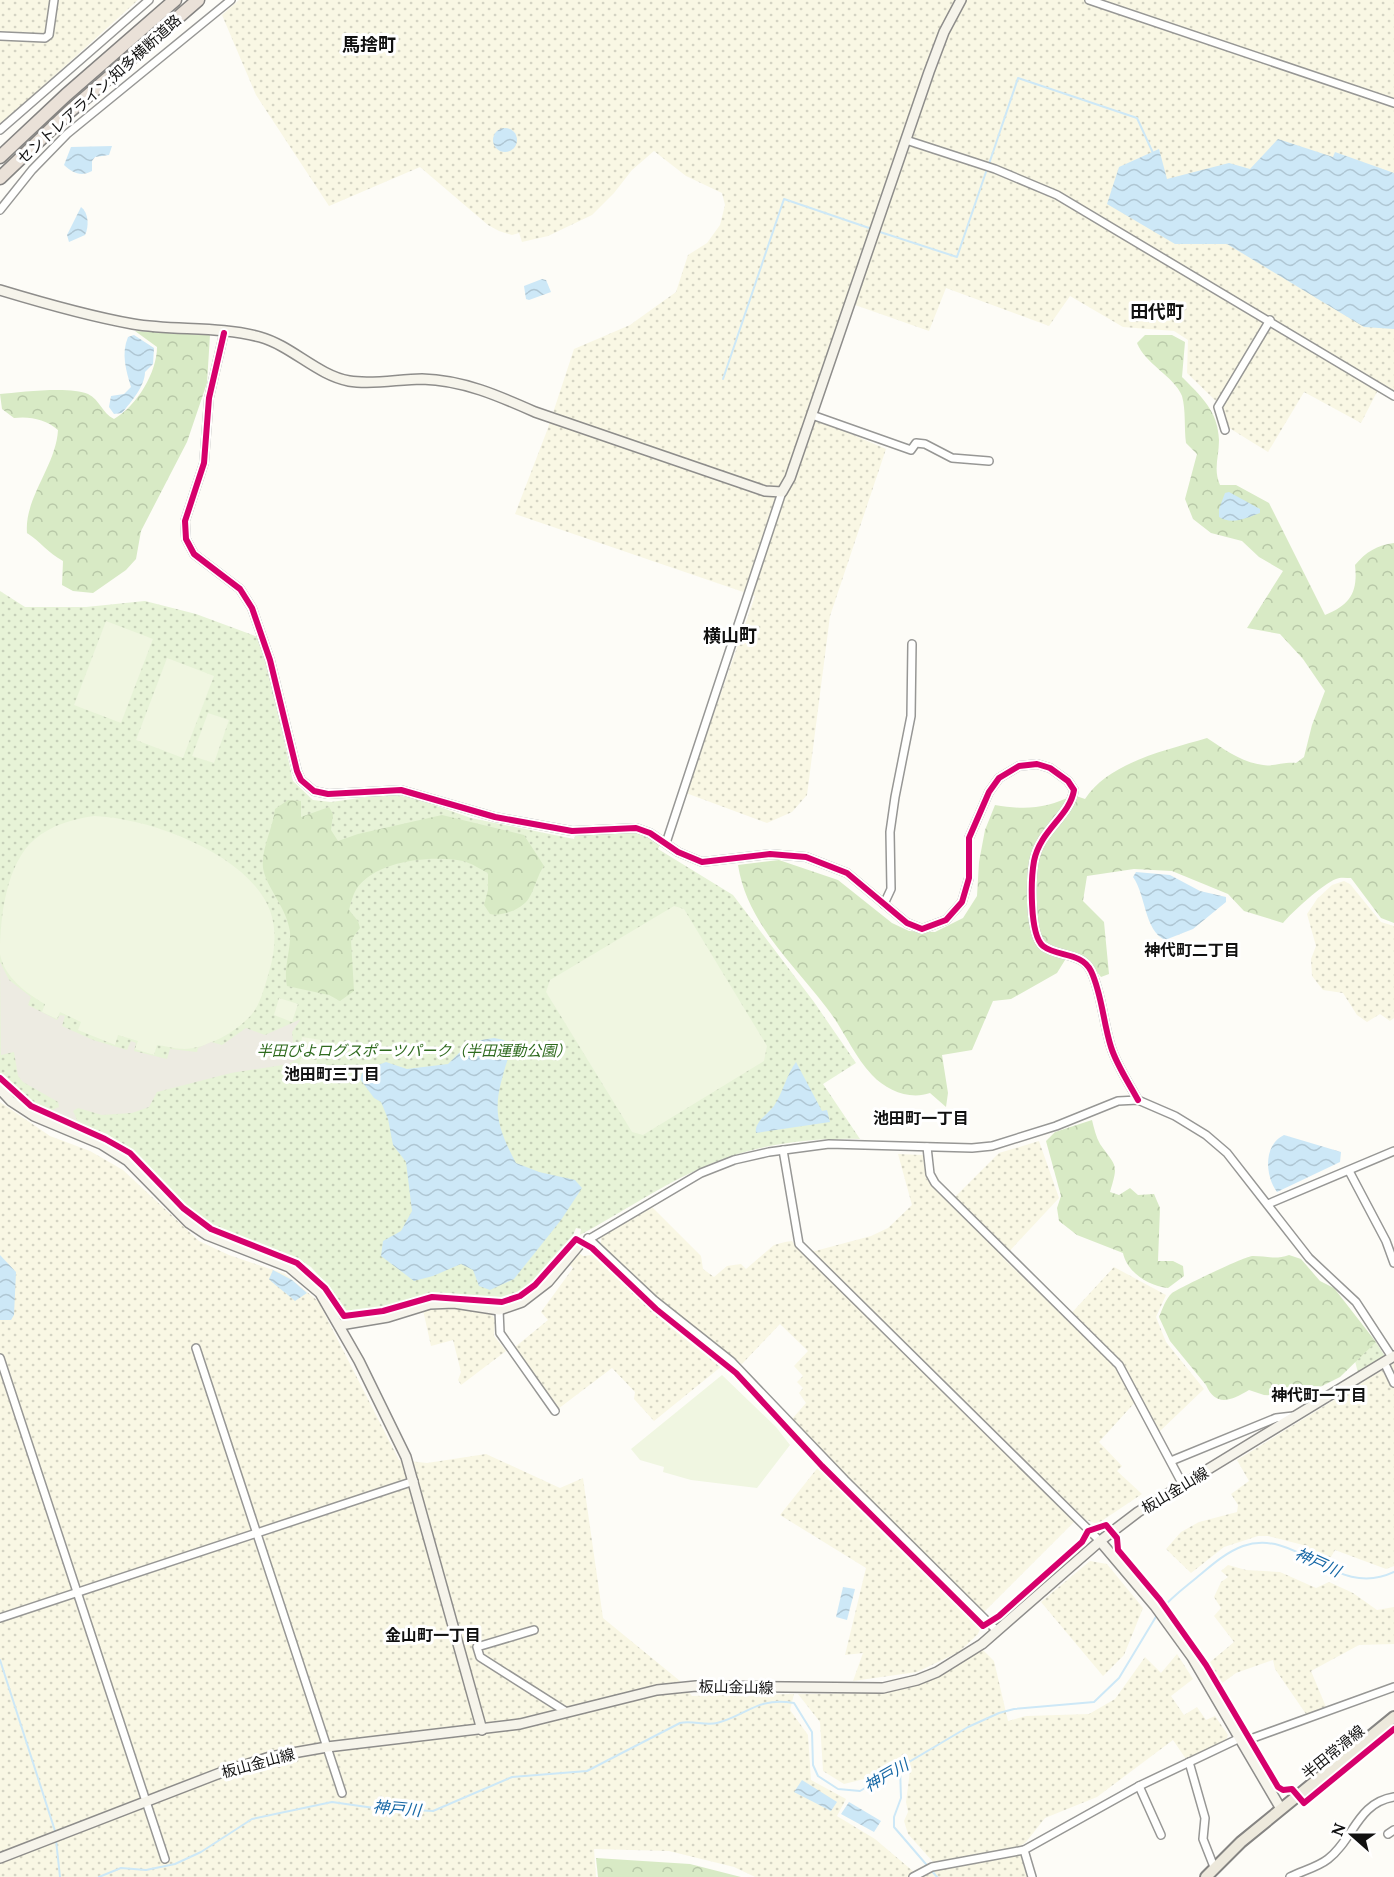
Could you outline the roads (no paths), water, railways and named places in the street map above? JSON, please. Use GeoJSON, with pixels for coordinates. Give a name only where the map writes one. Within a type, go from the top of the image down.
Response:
{"type":"FeatureCollection","features":[{"type":"Feature","properties":{"kind":"highway","name":"セントレアライン;知多横断道路"},"geometry":{"type":"LineString","coordinates":[[0,157],[66,94],[176,0]]}},
{"type":"Feature","properties":{"kind":"highway","name":"セントレアライン;知多横断道路"},"geometry":{"type":"LineString","coordinates":[[0,178],[69,112],[198,0]]}},
{"type":"Feature","properties":{"kind":"main road","name":"半田常滑線"},"geometry":{"type":"LineString","coordinates":[[1211,1873],[1281,1809],[1394,1717]]}},
{"type":"Feature","properties":{"kind":"street"},"geometry":{"type":"LineString","coordinates":[[0,36],[45,38],[49,35],[54,0]]}},
{"type":"Feature","properties":{"kind":"street"},"geometry":{"type":"LineString","coordinates":[[0,130],[149,0]]}},
{"type":"Feature","properties":{"kind":"street"},"geometry":{"type":"LineString","coordinates":[[0,210],[32,170],[67,134],[231,0]]}},
{"type":"Feature","properties":{"kind":"street"},"geometry":{"type":"LineString","coordinates":[[666,843],[782,492],[790,478],[944,32],[961,0]]}},
{"type":"Feature","properties":{"kind":"street"},"geometry":{"type":"LineString","coordinates":[[1089,0],[1394,103]]}},
{"type":"Feature","properties":{"kind":"street"},"geometry":{"type":"LineString","coordinates":[[906,140],[995,169],[1057,195],[1394,396]]}},
{"type":"Feature","properties":{"kind":"street"},"geometry":{"type":"LineString","coordinates":[[0,290],[43,303],[133,324],[251,336],[278,343],[330,374],[346,380],[440,380],[473,387],[535,412],[765,490],[782,492]]}},
{"type":"Feature","properties":{"kind":"street"},"geometry":{"type":"LineString","coordinates":[[1225,430],[1218,407],[1270,320]]}},
{"type":"Feature","properties":{"kind":"street"},"geometry":{"type":"LineString","coordinates":[[224,333],[209,398],[204,463],[185,521],[186,539],[194,554],[240,589],[252,608],[270,660],[301,780],[309,788],[323,794],[408,791],[451,807],[572,831],[636,828],[666,843],[678,852],[708,863],[770,854],[815,860],[847,873],[916,928],[927,928],[946,920],[959,907],[965,896],[969,878],[969,838],[989,792],[999,778],[1009,770],[1030,763],[1050,768],[1068,781],[1074,790],[1062,815],[1040,841],[1034,861],[1033,912],[1037,936],[1042,945],[1076,958],[1091,971],[1115,1057],[1138,1100]]}},
{"type":"Feature","properties":{"kind":"street"},"geometry":{"type":"LineString","coordinates":[[812,415],[911,450],[916,443],[925,444],[952,458],[989,461]]}},
{"type":"Feature","properties":{"kind":"street"},"geometry":{"type":"LineString","coordinates":[[884,904],[891,889],[890,832],[910,716],[912,644]]}},
{"type":"Feature","properties":{"kind":"street"},"geometry":{"type":"LineString","coordinates":[[0,1089],[11,1101],[34,1116],[101,1144],[128,1161],[189,1223],[207,1235],[289,1267],[320,1293],[340,1325],[397,1436],[414,1481],[482,1730]]}},
{"type":"Feature","properties":{"kind":"street"},"geometry":{"type":"LineString","coordinates":[[340,1325],[388,1317],[442,1303],[499,1310],[535,1295],[579,1245],[588,1238],[701,1173],[734,1160],[829,1144],[992,1146],[1056,1126],[1118,1101],[1138,1100],[1175,1116],[1206,1135],[1227,1153],[1309,1258],[1356,1302],[1390,1358],[1394,1383]]}},
{"type":"Feature","properties":{"kind":"street"},"geometry":{"type":"LineString","coordinates":[[927,1147],[930,1174],[935,1182],[1119,1365],[1183,1485]]}},
{"type":"Feature","properties":{"kind":"street"},"geometry":{"type":"LineString","coordinates":[[783,1150],[799,1244],[1100,1541],[1163,1616],[1192,1657],[1281,1809]]}},
{"type":"Feature","properties":{"kind":"street"},"geometry":{"type":"LineString","coordinates":[[1268,1204],[1394,1151]]}},
{"type":"Feature","properties":{"kind":"street"},"geometry":{"type":"LineString","coordinates":[[1349,1171],[1386,1241],[1394,1263]]}},
{"type":"Feature","properties":{"kind":"street"},"geometry":{"type":"LineString","coordinates":[[588,1238],[654,1300],[731,1361],[844,1480],[996,1630]]}},
{"type":"Feature","properties":{"kind":"street"},"geometry":{"type":"LineString","coordinates":[[499,1310],[500,1333],[555,1411]]}},
{"type":"Feature","properties":{"kind":"street"},"geometry":{"type":"LineString","coordinates":[[196,1348],[342,1792]]}},
{"type":"Feature","properties":{"kind":"street"},"geometry":{"type":"LineString","coordinates":[[0,1358],[46,1491],[76,1592],[165,1859]]}},
{"type":"Feature","properties":{"kind":"street","name":"板山金山線"},"geometry":{"type":"LineString","coordinates":[[0,1858],[245,1764],[327,1747],[520,1724],[626,1695],[687,1687],[883,1688],[917,1680],[963,1658],[1100,1541],[1138,1512],[1390,1358]]}},
{"type":"Feature","properties":{"kind":"street"},"geometry":{"type":"LineString","coordinates":[[1171,1461],[1276,1418],[1296,1416]]}},
{"type":"Feature","properties":{"kind":"street"},"geometry":{"type":"LineString","coordinates":[[0,1618],[414,1481]]}},
{"type":"Feature","properties":{"kind":"street"},"geometry":{"type":"LineString","coordinates":[[534,1630],[477,1647],[480,1658],[566,1711]]}},
{"type":"Feature","properties":{"kind":"street"},"geometry":{"type":"LineString","coordinates":[[913,1877],[925,1874],[932,1868],[1024,1850],[1139,1786],[1189,1762],[1241,1740],[1394,1687]]}},
{"type":"Feature","properties":{"kind":"street"},"geometry":{"type":"LineString","coordinates":[[1189,1762],[1204,1818],[1203,1839],[1211,1873]]}},
{"type":"Feature","properties":{"kind":"street"},"geometry":{"type":"LineString","coordinates":[[1139,1786],[1161,1835]]}},
{"type":"Feature","properties":{"kind":"street"},"geometry":{"type":"LineString","coordinates":[[1290,1877],[1329,1859],[1368,1808],[1383,1798],[1394,1797]]}},
{"type":"Feature","properties":{"kind":"street"},"geometry":{"type":"LineString","coordinates":[[1024,1850],[1032,1877]]}},
{"type":"Feature","properties":{"kind":"water"},"geometry":{"type":"Polygon","coordinates":[[[505,128],[514,131],[517,140],[514,149],[505,152],[496,149],[493,140],[496,131],[505,128]]]}},
{"type":"Feature","properties":{"kind":"water"},"geometry":{"type":"Polygon","coordinates":[[[1278,139],[1333,157],[1335,152],[1394,173],[1394,329],[1364,327],[1227,244],[1175,244],[1107,204],[1119,167],[1159,149],[1167,179],[1229,163],[1250,169],[1278,139]]]}},
{"type":"Feature","properties":{"kind":"water"},"geometry":{"type":"Polygon","coordinates":[[[112,146],[109,155],[95,157],[92,161],[92,171],[88,173],[77,173],[64,165],[71,147],[112,146]]]}},
{"type":"Feature","properties":{"kind":"water"},"geometry":{"type":"Polygon","coordinates":[[[81,207],[87,216],[88,224],[85,235],[69,242],[67,235],[81,207]]]}},
{"type":"Feature","properties":{"kind":"water"},"geometry":{"type":"Polygon","coordinates":[[[542,279],[546,280],[551,292],[526,299],[524,286],[542,279]]]}},
{"type":"Feature","properties":{"kind":"water"},"geometry":{"type":"Polygon","coordinates":[[[134,335],[154,348],[153,364],[145,372],[140,388],[122,413],[114,414],[109,407],[111,396],[124,394],[131,387],[126,368],[125,350],[128,337],[134,335]]]}},
{"type":"Feature","properties":{"kind":"water"},"geometry":{"type":"Polygon","coordinates":[[[1229,492],[1260,509],[1260,513],[1234,521],[1219,517],[1219,509],[1225,493],[1229,492]]]}},
{"type":"Feature","properties":{"kind":"water"},"geometry":{"type":"Polygon","coordinates":[[[1136,872],[1170,875],[1200,891],[1226,897],[1226,902],[1193,929],[1165,940],[1158,935],[1149,920],[1141,893],[1133,877],[1136,872]]]}},
{"type":"Feature","properties":{"kind":"water"},"geometry":{"type":"Polygon","coordinates":[[[494,1038],[504,1040],[510,1052],[498,1097],[498,1109],[502,1133],[516,1163],[539,1172],[575,1180],[582,1188],[561,1220],[514,1279],[490,1290],[479,1286],[473,1270],[461,1264],[414,1281],[381,1256],[383,1241],[401,1231],[412,1211],[406,1162],[393,1145],[388,1119],[381,1102],[374,1098],[360,1079],[363,1071],[386,1062],[407,1069],[448,1064],[459,1053],[481,1040],[494,1038]]]}},
{"type":"Feature","properties":{"kind":"water"},"geometry":{"type":"Polygon","coordinates":[[[796,1062],[822,1111],[827,1110],[830,1122],[756,1133],[757,1125],[774,1106],[796,1062]]]}},
{"type":"Feature","properties":{"kind":"water"},"geometry":{"type":"Polygon","coordinates":[[[1284,1135],[1341,1152],[1340,1162],[1277,1192],[1270,1178],[1268,1161],[1272,1146],[1284,1135]]]}},
{"type":"Feature","properties":{"kind":"water"},"geometry":{"type":"Polygon","coordinates":[[[0,1255],[16,1272],[14,1315],[11,1320],[0,1320],[0,1255]]]}},
{"type":"Feature","properties":{"kind":"water"},"geometry":{"type":"Polygon","coordinates":[[[273,1270],[292,1280],[307,1293],[295,1301],[269,1279],[273,1270]]]}},
{"type":"Feature","properties":{"kind":"water"},"geometry":{"type":"Polygon","coordinates":[[[843,1587],[855,1589],[847,1620],[836,1617],[843,1587]]]}},
{"type":"Feature","properties":{"kind":"water"},"geometry":{"type":"Polygon","coordinates":[[[802,1780],[837,1802],[831,1811],[794,1792],[802,1780]]]}},
{"type":"Feature","properties":{"kind":"water"},"geometry":{"type":"Polygon","coordinates":[[[849,1802],[881,1821],[874,1832],[841,1814],[849,1802]]]}},
{"type":"Feature","properties":{"kind":"waterway"},"geometry":{"type":"LineString","coordinates":[[989,164],[1018,78],[1137,118],[1153,153]]}},
{"type":"Feature","properties":{"kind":"waterway"},"geometry":{"type":"LineString","coordinates":[[877,231],[957,257],[987,169]]}},
{"type":"Feature","properties":{"kind":"waterway"},"geometry":{"type":"LineString","coordinates":[[723,379],[784,199],[872,229]]}},
{"type":"Feature","properties":{"kind":"waterway","name":"神戸川"},"geometry":{"type":"LineString","coordinates":[[1161,1610],[1216,1562],[1243,1546],[1263,1543],[1282,1546],[1353,1577],[1373,1578],[1394,1572]]}},
{"type":"Feature","properties":{"kind":"waterway","name":"神戸川"},"geometry":{"type":"LineString","coordinates":[[99,1877],[121,1868],[146,1870],[175,1864],[201,1852],[252,1819],[332,1802],[374,1808],[433,1811],[512,1777],[587,1771],[680,1723],[717,1723],[770,1702],[794,1703],[812,1732],[813,1765],[818,1776],[838,1789],[860,1791],[968,1727],[999,1713],[1014,1709],[1094,1702],[1119,1678],[1157,1615]]}},
{"type":"Feature","properties":{"kind":"waterway"},"geometry":{"type":"LineString","coordinates":[[0,1660],[56,1834]]}},
{"type":"Feature","properties":{"kind":"waterway"},"geometry":{"type":"LineString","coordinates":[[900,1767],[901,1798],[894,1817],[894,1827],[937,1877]]}},
{"type":"Feature","properties":{"kind":"waterway"},"geometry":{"type":"LineString","coordinates":[[56,1840],[60,1877]]}},
{"type":"Feature","properties":{"kind":"district","name":"馬捨町"},"geometry":{"type":"Point","coordinates":[369,44]}},
{"type":"Feature","properties":{"kind":"district","name":"田代町"},"geometry":{"type":"Point","coordinates":[1157,311]}},
{"type":"Feature","properties":{"kind":"district","name":"横山町"},"geometry":{"type":"Point","coordinates":[730,635]}},
{"type":"Feature","properties":{"kind":"district","name":"神代町二丁目"},"geometry":{"type":"Point","coordinates":[1192,950]}},
{"type":"Feature","properties":{"kind":"district","name":"池田町三丁目"},"geometry":{"type":"Point","coordinates":[332,1074]}},
{"type":"Feature","properties":{"kind":"district","name":"池田町一丁目"},"geometry":{"type":"Point","coordinates":[921,1118]}},
{"type":"Feature","properties":{"kind":"district","name":"神代町一丁目"},"geometry":{"type":"Point","coordinates":[1319,1395]}},
{"type":"Feature","properties":{"kind":"district","name":"金山町一丁目"},"geometry":{"type":"Point","coordinates":[433,1635]}},
{"type":"Feature","properties":{"kind":"park label","name":"半田ぴよログスポーツパーク（半田運動公園）"},"geometry":{"type":"Point","coordinates":[414,1050]}}]}
